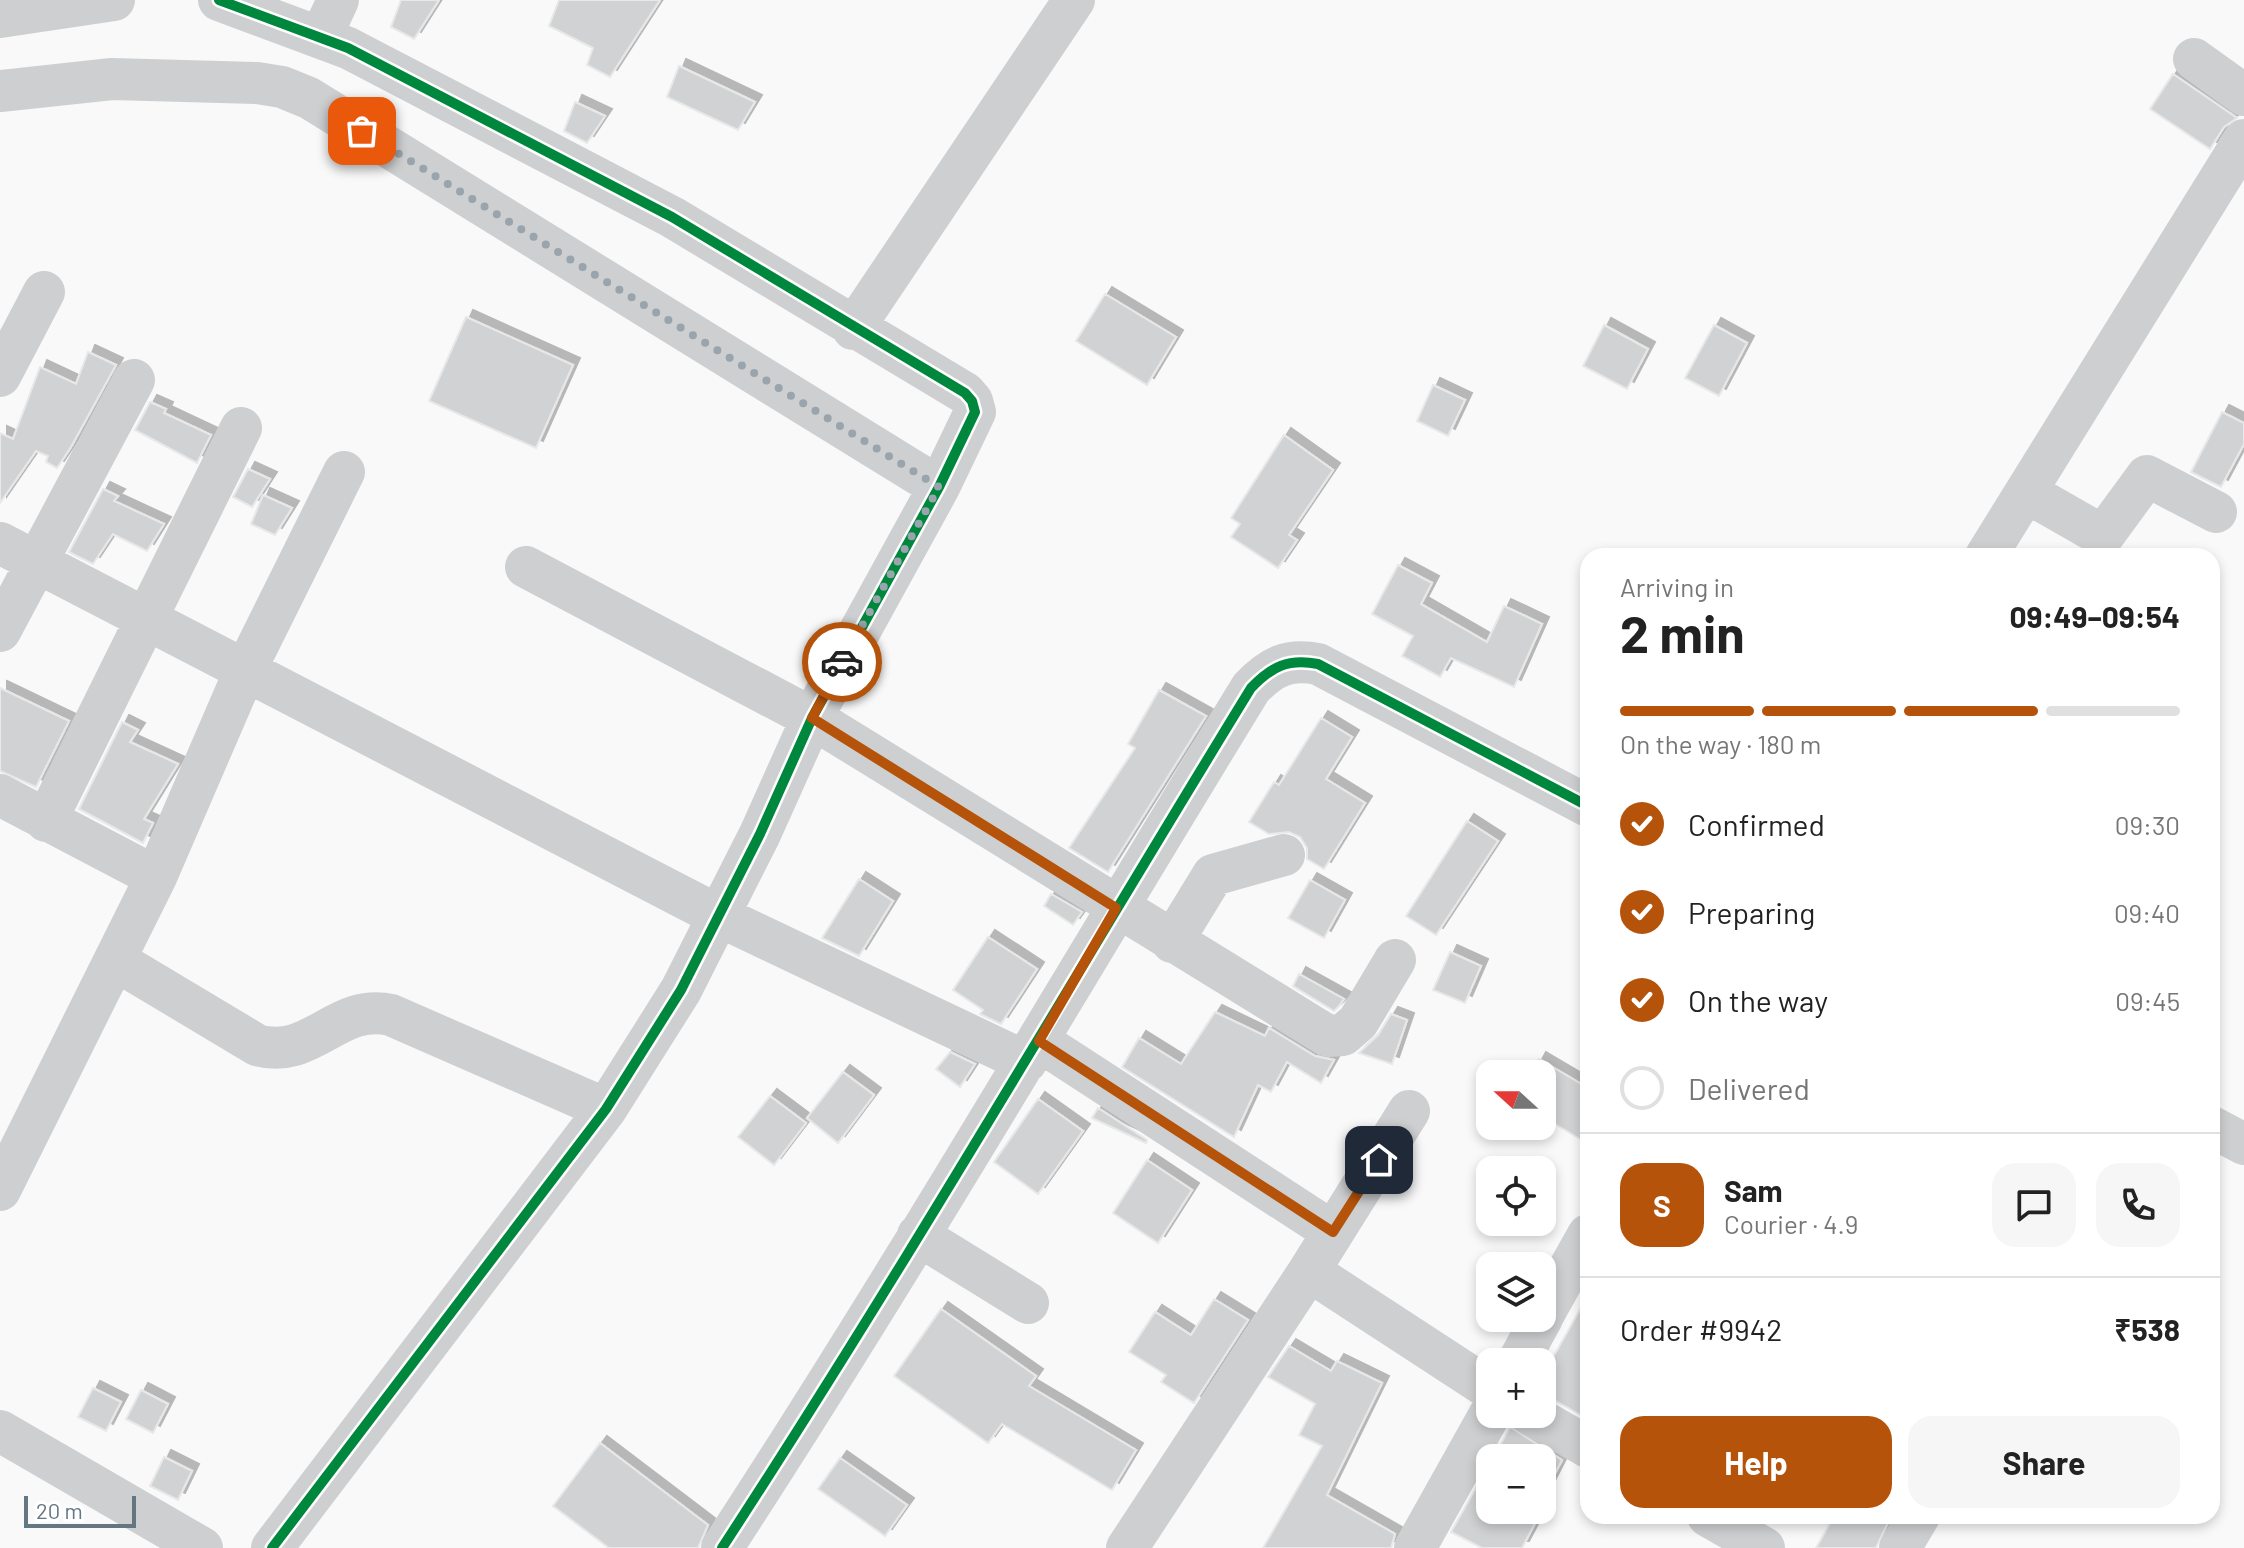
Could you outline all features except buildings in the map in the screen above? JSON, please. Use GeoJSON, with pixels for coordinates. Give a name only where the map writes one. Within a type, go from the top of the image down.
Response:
{"type":"FeatureCollection","features":[{"type":"Feature","properties":{"kind":"street"},"geometry":{"type":"LineString","coordinates":[[0,17],[114,0]]}},
{"type":"Feature","properties":{"kind":"street"},"geometry":{"type":"LineString","coordinates":[[219,0],[321,37],[672,217],[853,329],[965,393],[972,401],[975,412],[939,487],[812,718],[681,990],[606,1109],[272,1548]]}},
{"type":"Feature","properties":{"kind":"street"},"geometry":{"type":"LineString","coordinates":[[321,37],[338,0]]}},
{"type":"Feature","properties":{"kind":"street"},"geometry":{"type":"LineString","coordinates":[[853,329],[1074,0]]}},
{"type":"Feature","properties":{"kind":"street"},"geometry":{"type":"LineString","coordinates":[[2194,59],[2244,95]]}},
{"type":"Feature","properties":{"kind":"street"},"geometry":{"type":"LineString","coordinates":[[0,91],[112,79],[257,83],[282,87],[309,98],[939,487]]}},
{"type":"Feature","properties":{"kind":"street"},"geometry":{"type":"LineString","coordinates":[[1991,548],[2244,140]]}},
{"type":"Feature","properties":{"kind":"street"},"geometry":{"type":"LineString","coordinates":[[0,376],[44,292]]}},
{"type":"Feature","properties":{"kind":"street"},"geometry":{"type":"LineString","coordinates":[[0,631],[134,380]]}},
{"type":"Feature","properties":{"kind":"street"},"geometry":{"type":"LineString","coordinates":[[46,821],[143,620],[241,428]]}},
{"type":"Feature","properties":{"kind":"street"},"geometry":{"type":"LineString","coordinates":[[0,1190],[156,877],[244,673],[344,472]]}},
{"type":"Feature","properties":{"kind":"street"},"geometry":{"type":"LineString","coordinates":[[2026,492],[2103,536],[2147,476],[2216,512]]}},
{"type":"Feature","properties":{"kind":"street"},"geometry":{"type":"LineString","coordinates":[[0,543],[244,673],[719,916],[1033,1051],[1333,1232]]}},
{"type":"Feature","properties":{"kind":"street"},"geometry":{"type":"LineString","coordinates":[[526,567],[812,718],[1328,1036],[1343,1035],[1358,1022],[1395,960]]}},
{"type":"Feature","properties":{"kind":"street"},"geometry":{"type":"LineString","coordinates":[[722,1548],[1033,1051],[1116,908],[1251,688],[1267,672],[1285,663],[1318,664],[1580,802]]}},
{"type":"Feature","properties":{"kind":"street"},"geometry":{"type":"LineString","coordinates":[[0,795],[156,877]]}},
{"type":"Feature","properties":{"kind":"street"},"geometry":{"type":"LineString","coordinates":[[1172,942],[1213,875],[1284,855]]}},
{"type":"Feature","properties":{"kind":"street"},"geometry":{"type":"LineString","coordinates":[[115,960],[257,1045],[278,1051],[295,1047],[351,1016],[372,1010],[391,1015],[606,1109]]}},
{"type":"Feature","properties":{"kind":"street"},"geometry":{"type":"LineString","coordinates":[[1127,1548],[1309,1271],[1409,1111]]}},
{"type":"Feature","properties":{"kind":"street"},"geometry":{"type":"LineString","coordinates":[[2220,1131],[2244,1144]]}},
{"type":"Feature","properties":{"kind":"street"},"geometry":{"type":"LineString","coordinates":[[918,1235],[1028,1303]]}},
{"type":"Feature","properties":{"kind":"street"},"geometry":{"type":"LineString","coordinates":[[1556,1293],[1580,1249]]}},
{"type":"Feature","properties":{"kind":"street"},"geometry":{"type":"LineString","coordinates":[[1309,1271],[1476,1380]]}},
{"type":"Feature","properties":{"kind":"street"},"geometry":{"type":"LineString","coordinates":[[1415,1548],[1482,1428]]}},
{"type":"Feature","properties":{"kind":"street"},"geometry":{"type":"LineString","coordinates":[[1555,1428],[1580,1442]]}},
{"type":"Feature","properties":{"kind":"street"},"geometry":{"type":"LineString","coordinates":[[0,1431],[202,1548]]}},
{"type":"Feature","properties":{"kind":"street"},"geometry":{"type":"LineString","coordinates":[[1722,1524],[1764,1548]]}},
{"type":"Feature","properties":{"kind":"street"},"geometry":{"type":"LineString","coordinates":[[1900,1548],[1914,1524]]}},
{"type":"Feature","properties":{"kind":"cycle path"},"geometry":{"type":"LineString","coordinates":[[219,0],[348,48],[672,217],[965,393],[972,401],[975,412],[939,487],[812,718],[760,834],[681,990],[606,1109],[272,1548]]}},
{"type":"Feature","properties":{"kind":"cycle path"},"geometry":{"type":"LineString","coordinates":[[722,1548],[858,1335],[1258,681],[1289,663],[1318,664],[1580,802]]}},
{"type":"Feature","properties":{"kind":"way so far"},"geometry":{"type":"LineString","coordinates":[[362,131],[939,487],[842,662]]}},
{"type":"Feature","properties":{"kind":"route"},"geometry":{"type":"LineString","coordinates":[[842,662],[812,718],[1116,908],[1039,1041],[1333,1232],[1379,1160]]}}]}
